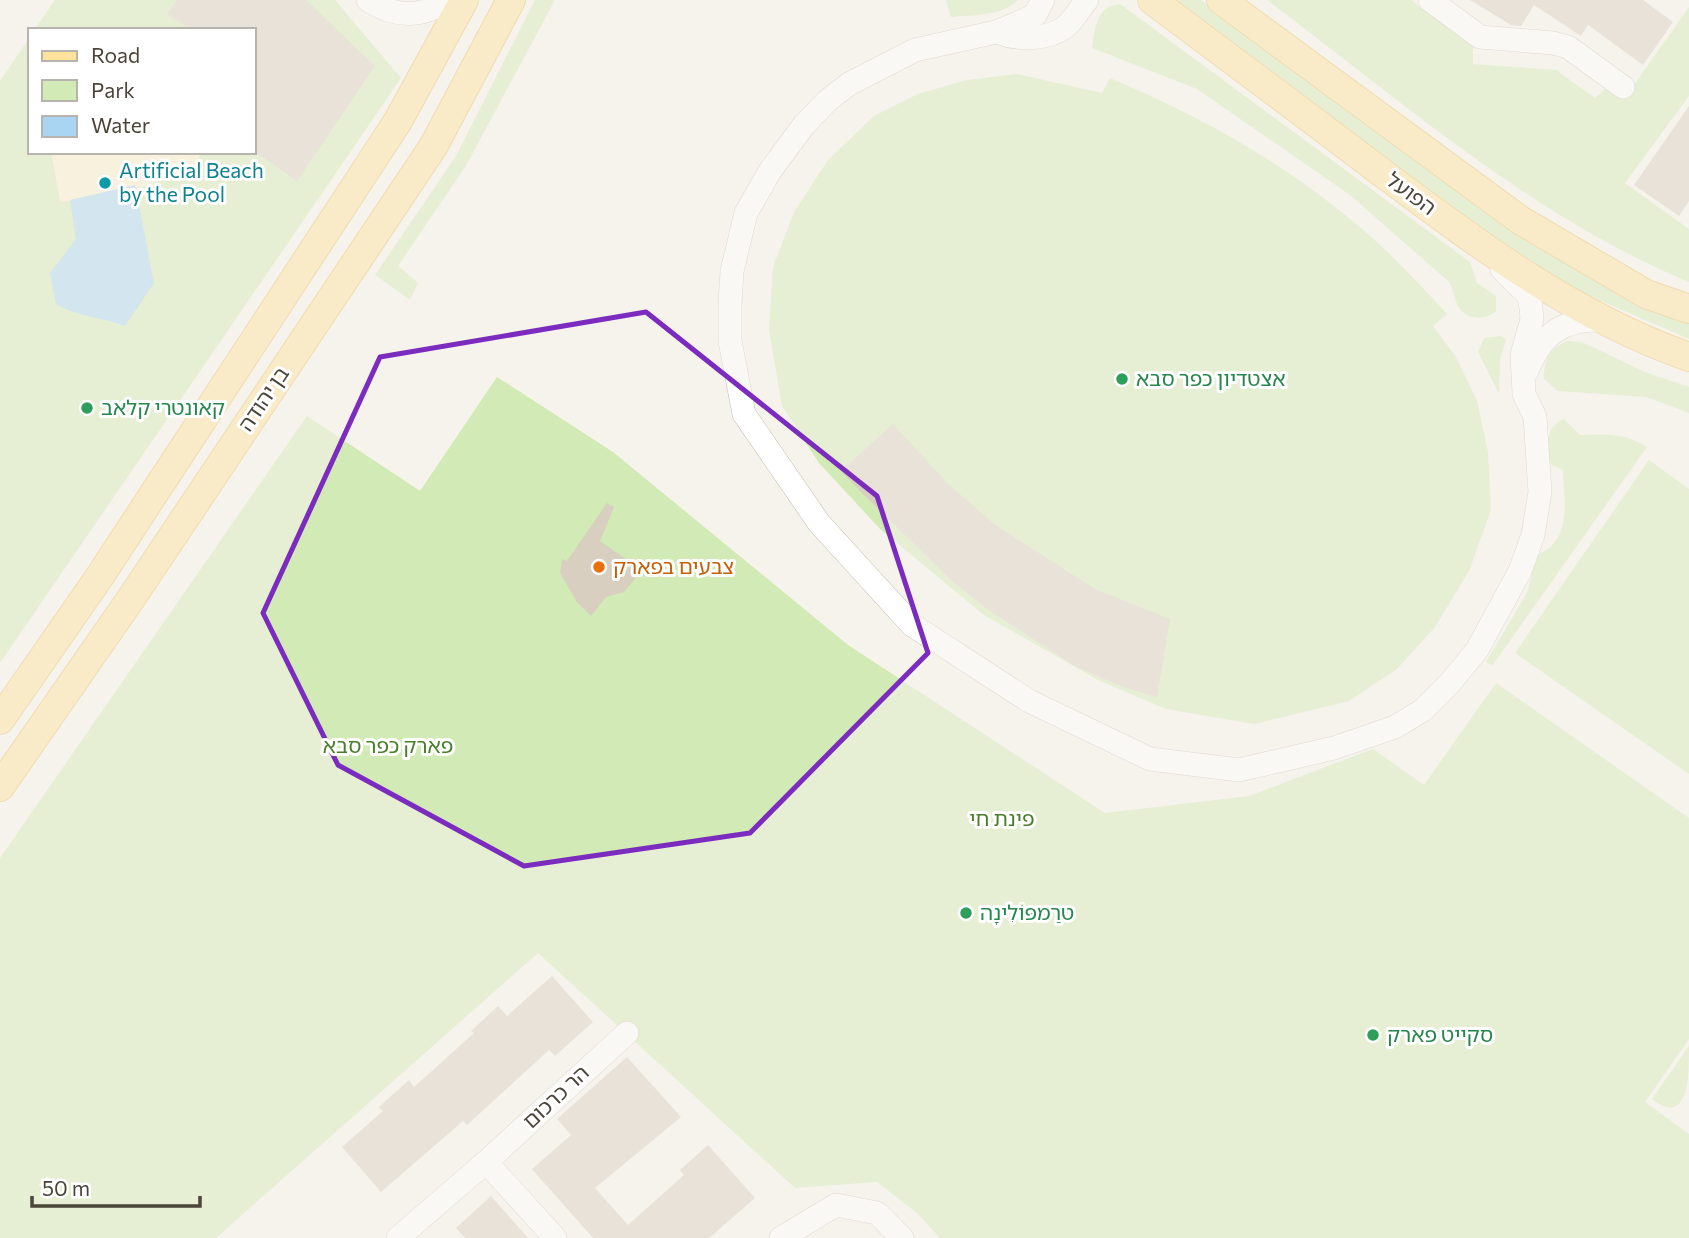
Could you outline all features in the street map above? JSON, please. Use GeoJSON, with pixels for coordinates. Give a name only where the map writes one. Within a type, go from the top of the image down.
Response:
{"type":"FeatureCollection","features":[{"type":"Feature","properties":{"kind":"main road","name":"בן יהודה"},"geometry":{"type":"LineString","coordinates":[[0,720],[98,579],[398,121],[464,0]]}},
{"type":"Feature","properties":{"kind":"main road","name":"בן יהודה"},"geometry":{"type":"LineString","coordinates":[[0,787],[130,600],[433,147],[511,0]]}},
{"type":"Feature","properties":{"kind":"main road","name":"הפועל"},"geometry":{"type":"LineString","coordinates":[[1152,0],[1487,251],[1556,297],[1644,341],[1689,357]]}},
{"type":"Feature","properties":{"kind":"main road","name":"הפועל"},"geometry":{"type":"LineString","coordinates":[[1221,0],[1520,220],[1646,293],[1689,309]]}},
{"type":"Feature","properties":{"kind":"street"},"geometry":{"type":"LineString","coordinates":[[368,0],[394,12],[412,15],[430,11],[447,0]]}},
{"type":"Feature","properties":{"kind":"street"},"geometry":{"type":"LineString","coordinates":[[1043,0],[1035,15],[996,32],[915,50],[849,84],[827,101],[797,134],[770,171],[746,213],[732,271],[730,341],[744,414],[819,523],[912,625],[1029,701],[1150,759],[1239,770],[1334,748],[1395,727],[1423,709],[1450,683],[1477,650],[1520,570],[1533,535],[1540,492],[1535,417],[1524,394],[1523,380],[1522,355],[1532,319],[1529,296],[1487,251]]}},
{"type":"Feature","properties":{"kind":"street"},"geometry":{"type":"LineString","coordinates":[[996,32],[1013,38],[1053,34],[1067,26],[1087,0]]}},
{"type":"Feature","properties":{"kind":"street"},"geometry":{"type":"LineString","coordinates":[[1430,0],[1480,37],[1553,43],[1568,47],[1623,88]]}},
{"type":"Feature","properties":{"kind":"street"},"geometry":{"type":"LineString","coordinates":[[1523,380],[1537,350],[1559,328],[1577,320],[1600,320]]}},
{"type":"Feature","properties":{"kind":"street","name":"הר כרכום"},"geometry":{"type":"LineString","coordinates":[[398,1238],[627,1033]]}},
{"type":"Feature","properties":{"kind":"street"},"geometry":{"type":"LineString","coordinates":[[486,1162],[555,1238]]}},
{"type":"Feature","properties":{"kind":"street"},"geometry":{"type":"LineString","coordinates":[[780,1238],[836,1205],[877,1213],[902,1238]]}},
{"type":"Feature","properties":{"kind":"highlighted area"},"geometry":{"type":"Polygon","coordinates":[[[646,312],[877,496],[928,653],[750,833],[524,866],[338,765],[263,613],[380,357],[646,312]]]}},
{"type":"Feature","properties":{"kind":"green space","name":"קאונטרי קלאב"},"geometry":{"type":"Polygon","coordinates":[[[55,0],[335,0],[401,78],[0,663],[0,81],[28,40],[28,154],[256,154],[256,28],[35,28],[55,0]]]}},
{"type":"Feature","properties":{"kind":"green space"},"geometry":{"type":"Polygon","coordinates":[[[535,0],[555,0],[467,164],[398,266],[418,283],[410,300],[375,275],[456,156],[535,0]]]}},
{"type":"Feature","properties":{"kind":"green space"},"geometry":{"type":"Polygon","coordinates":[[[946,0],[1018,0],[996,12],[951,17],[946,0]]]}},
{"type":"Feature","properties":{"kind":"green space"},"geometry":{"type":"Polygon","coordinates":[[[1173,0],[1201,0],[1437,174],[1539,245],[1611,286],[1689,320],[1689,339],[1562,284],[1478,228],[1173,0]]]}},
{"type":"Feature","properties":{"kind":"green space"},"geometry":{"type":"Polygon","coordinates":[[[1267,0],[1411,0],[1473,47],[1473,64],[1556,70],[1595,98],[1607,87],[1624,99],[1689,7],[1689,96],[1625,183],[1689,229],[1689,282],[1631,255],[1522,191],[1418,116],[1267,0]]]}},
{"type":"Feature","properties":{"kind":"green space"},"geometry":{"type":"Polygon","coordinates":[[[1120,4],[1470,262],[1477,283],[1496,296],[1496,311],[1488,316],[1467,315],[1457,305],[1448,281],[1350,195],[1197,89],[1092,48],[1101,14],[1120,4]]]}},
{"type":"Feature","properties":{"kind":"green space","name":"אצטדיון כפר סבא"},"geometry":{"type":"Polygon","coordinates":[[[1017,74],[1102,93],[1110,78],[1202,121],[1290,174],[1358,225],[1447,314],[1433,326],[1456,357],[1477,401],[1488,452],[1491,510],[1469,571],[1435,627],[1397,669],[1349,701],[1254,724],[1166,709],[1098,680],[984,615],[881,530],[819,463],[782,406],[769,330],[773,267],[794,212],[828,160],[874,116],[918,94],[967,80],[1017,74]]]}},
{"type":"Feature","properties":{"kind":"green space"},"geometry":{"type":"Polygon","coordinates":[[[1501,336],[1506,340],[1500,358],[1499,394],[1478,352],[1484,338],[1501,336]]]}},
{"type":"Feature","properties":{"kind":"green space"},"geometry":{"type":"Polygon","coordinates":[[[1566,341],[1582,342],[1645,372],[1689,387],[1689,413],[1646,397],[1558,391],[1544,379],[1545,366],[1555,348],[1566,341]]]}},
{"type":"Feature","properties":{"kind":"green space","name":"פארק כפר סבא"},"geometry":{"type":"Polygon","coordinates":[[[497,377],[613,452],[848,645],[1105,813],[1249,796],[1373,749],[1424,785],[1496,683],[1689,818],[1689,1039],[1645,1102],[1689,1134],[1689,1238],[940,1238],[917,1213],[877,1182],[795,1188],[538,953],[216,1238],[0,1238],[0,858],[307,416],[420,491],[497,377]]]}},
{"type":"Feature","properties":{"kind":"green space"},"geometry":{"type":"Polygon","coordinates":[[[1564,419],[1580,435],[1623,437],[1647,447],[1492,666],[1486,662],[1528,591],[1536,555],[1548,549],[1561,531],[1565,507],[1563,470],[1549,463],[1548,443],[1553,427],[1564,419]]]}},
{"type":"Feature","properties":{"kind":"green space"},"geometry":{"type":"Polygon","coordinates":[[[1649,460],[1689,489],[1689,774],[1515,653],[1649,460]]]}},
{"type":"Feature","properties":{"kind":"green space"},"geometry":{"type":"Polygon","coordinates":[[[1689,1046],[1684,1094],[1680,1103],[1673,1107],[1664,1106],[1652,1099],[1689,1046]]]}},
{"type":"Feature","properties":{"kind":"sand","name":"Artificial Beach by the Pool"},"geometry":{"type":"Polygon","coordinates":[[[51,154],[200,154],[194,169],[114,197],[60,202],[51,154]]]}},
{"type":"Feature","properties":{"kind":"water"},"geometry":{"type":"Polygon","coordinates":[[[135,185],[154,283],[125,326],[72,312],[56,304],[50,273],[76,239],[70,200],[135,185]]]}},
{"type":"Feature","properties":{"kind":"building"},"geometry":{"type":"Polygon","coordinates":[[[177,0],[306,0],[375,66],[297,181],[256,152],[256,28],[188,28],[167,14],[177,0]]]}},
{"type":"Feature","properties":{"kind":"building"},"geometry":{"type":"Polygon","coordinates":[[[1470,0],[1643,0],[1673,22],[1643,65],[1588,25],[1581,36],[1534,5],[1521,26],[1511,25],[1470,0]]]}},
{"type":"Feature","properties":{"kind":"building"},"geometry":{"type":"Polygon","coordinates":[[[1689,106],[1689,201],[1679,216],[1634,185],[1689,106]]]}},
{"type":"Feature","properties":{"kind":"building"},"geometry":{"type":"Polygon","coordinates":[[[893,424],[947,483],[994,524],[1095,589],[1170,619],[1157,697],[1123,687],[1075,666],[987,609],[950,579],[862,493],[841,471],[893,424]]]}},
{"type":"Feature","properties":{"kind":"building","name":"צבעים בפארק"},"geometry":{"type":"Polygon","coordinates":[[[607,503],[614,507],[600,541],[642,570],[624,592],[606,597],[591,616],[577,602],[560,573],[562,559],[567,561],[607,503]]]}},
{"type":"Feature","properties":{"kind":"building"},"geometry":{"type":"Polygon","coordinates":[[[552,976],[593,1022],[555,1056],[549,1050],[467,1125],[463,1121],[381,1192],[342,1147],[383,1111],[379,1107],[409,1080],[414,1087],[474,1033],[471,1031],[498,1006],[507,1016],[552,976]]]}},
{"type":"Feature","properties":{"kind":"building"},"geometry":{"type":"Polygon","coordinates":[[[627,1057],[681,1117],[595,1188],[628,1225],[684,1175],[680,1170],[708,1145],[755,1198],[709,1238],[593,1238],[532,1169],[571,1135],[557,1119],[627,1057]]]}},
{"type":"Feature","properties":{"kind":"building"},"geometry":{"type":"Polygon","coordinates":[[[491,1196],[528,1238],[465,1238],[456,1228],[491,1196]]]}},
{"type":"Feature","properties":{"kind":"place","name":"Artificial Beach by the Pool"},"geometry":{"type":"Point","coordinates":[105,183]}},
{"type":"Feature","properties":{"kind":"place","name":"אצטדיון כפר סבא"},"geometry":{"type":"Point","coordinates":[1122,379]}},
{"type":"Feature","properties":{"kind":"place","name":"קאונטרי קלאב"},"geometry":{"type":"Point","coordinates":[87,408]}},
{"type":"Feature","properties":{"kind":"place","name":"צבעים בפארק"},"geometry":{"type":"Point","coordinates":[599,567]}},
{"type":"Feature","properties":{"kind":"place","name":"טרַמפּוֹלִינָה"},"geometry":{"type":"Point","coordinates":[966,913]}},
{"type":"Feature","properties":{"kind":"place","name":"סקייט פארק"},"geometry":{"type":"Point","coordinates":[1373,1035]}},
{"type":"Feature","properties":{"kind":"park label","name":"פינת חי"},"geometry":{"type":"Point","coordinates":[1002,819]}}]}
